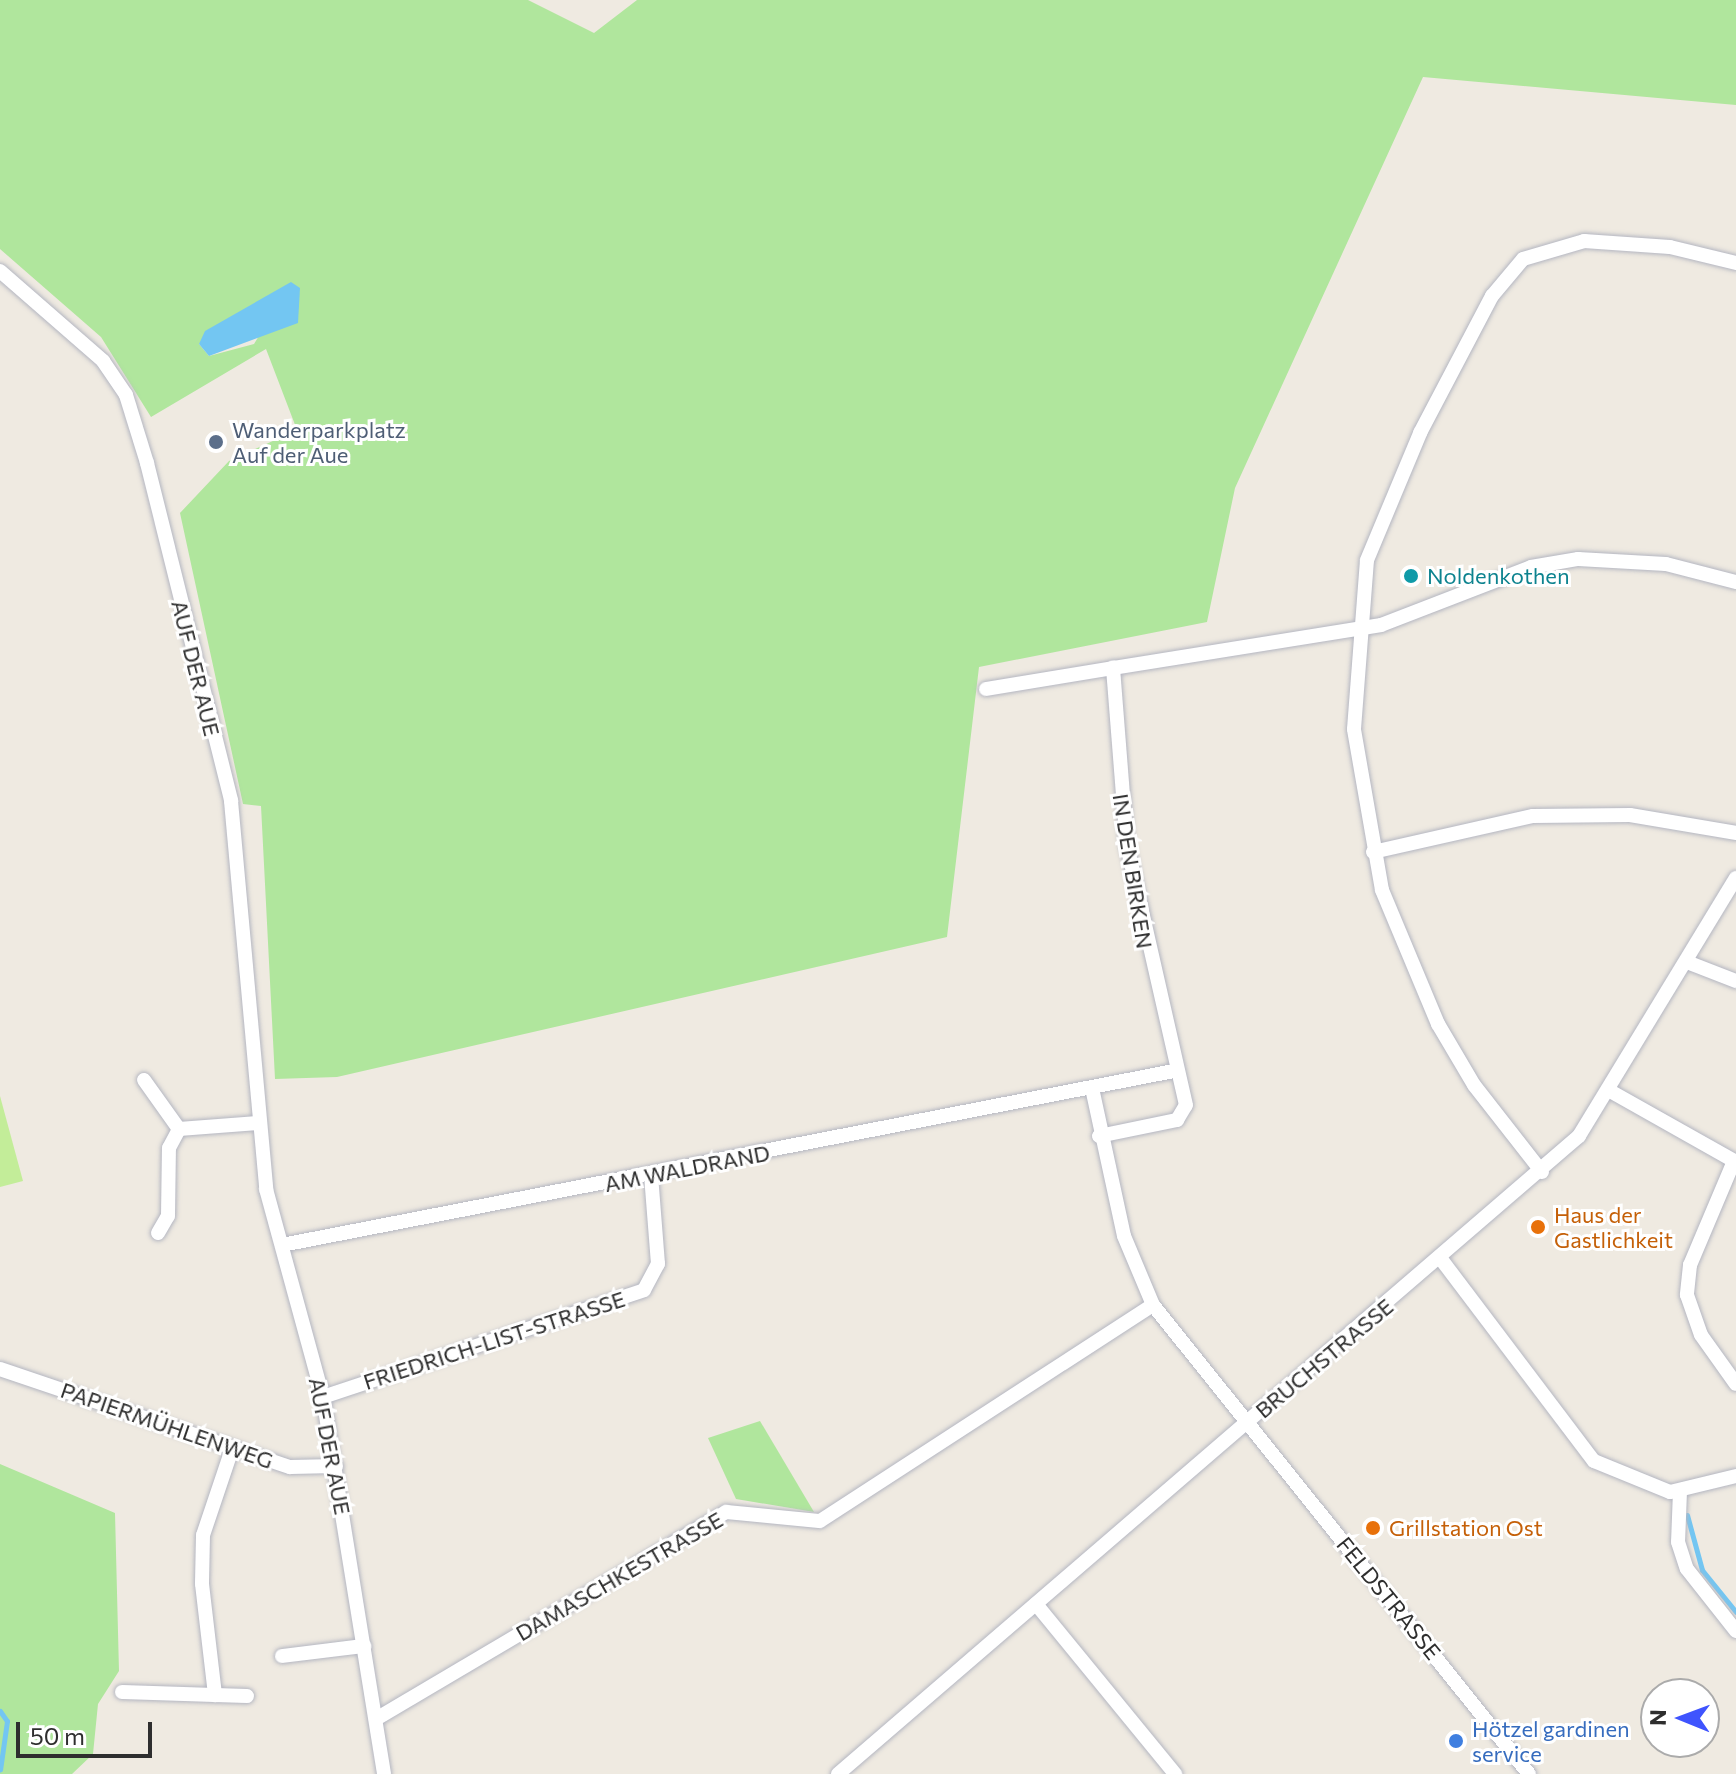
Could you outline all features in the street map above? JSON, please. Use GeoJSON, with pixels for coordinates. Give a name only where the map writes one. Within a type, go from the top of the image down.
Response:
{"type":"FeatureCollection","features":[{"type":"Feature","properties":{"kind":"street"},"geometry":{"type":"LineString","coordinates":[[1542,1172],[1474,1085],[1421,993],[1373,852],[1354,729],[1358,629],[1367,560],[1389,496],[1505,276],[1562,242],[1670,247],[1736,263]]}},
{"type":"Feature","properties":{"kind":"street","name":"AUF DER AUE"},"geometry":{"type":"LineString","coordinates":[[0,271],[103,361],[126,395],[147,463],[231,801],[258,1123],[282,1245],[323,1397],[384,1774]]}},
{"type":"Feature","properties":{"kind":"street"},"geometry":{"type":"LineString","coordinates":[[986,689],[1358,629],[1531,567],[1578,559],[1651,562],[1736,582]]}},
{"type":"Feature","properties":{"kind":"street","name":"IN DEN BIRKEN"},"geometry":{"type":"LineString","coordinates":[[1099,1136],[1183,1115],[1127,846],[1113,668]]}},
{"type":"Feature","properties":{"kind":"street"},"geometry":{"type":"LineString","coordinates":[[1373,852],[1533,816],[1630,815],[1736,833]]}},
{"type":"Feature","properties":{"kind":"street","name":"BRUCHSTRASSE"},"geometry":{"type":"LineString","coordinates":[[838,1774],[1542,1172],[1610,1091],[1736,878]]}},
{"type":"Feature","properties":{"kind":"street"},"geometry":{"type":"LineString","coordinates":[[1687,962],[1736,981]]}},
{"type":"Feature","properties":{"kind":"street"},"geometry":{"type":"LineString","coordinates":[[1174,1071],[1092,1088],[1099,1136],[1124,1236],[1153,1305],[1248,1422]]}},
{"type":"Feature","properties":{"kind":"street"},"geometry":{"type":"LineString","coordinates":[[144,1080],[179,1129]]}},
{"type":"Feature","properties":{"kind":"street","name":"AM WALDRAND"},"geometry":{"type":"LineString","coordinates":[[282,1245],[651,1176],[1092,1088]]}},
{"type":"Feature","properties":{"kind":"street"},"geometry":{"type":"LineString","coordinates":[[1610,1091],[1735,1161],[1690,1265],[1687,1295],[1701,1335],[1736,1384]]}},
{"type":"Feature","properties":{"kind":"street"},"geometry":{"type":"LineString","coordinates":[[179,1129],[258,1123]]}},
{"type":"Feature","properties":{"kind":"street"},"geometry":{"type":"LineString","coordinates":[[158,1233],[168,1216],[169,1148],[179,1129]]}},
{"type":"Feature","properties":{"kind":"street","name":"FRIEDRICH-LIST-STRASSE"},"geometry":{"type":"LineString","coordinates":[[323,1397],[644,1290],[658,1264],[651,1176]]}},
{"type":"Feature","properties":{"kind":"street"},"geometry":{"type":"LineString","coordinates":[[1441,1259],[1594,1461],[1645,1487],[1680,1491],[1736,1476]]}},
{"type":"Feature","properties":{"kind":"street","name":"DAMASCHKESTRASSE"},"geometry":{"type":"LineString","coordinates":[[376,1719],[726,1512],[820,1521],[1153,1305]]}},
{"type":"Feature","properties":{"kind":"street","name":"PAPIERMÜHLENWEG"},"geometry":{"type":"LineString","coordinates":[[0,1369],[232,1449],[302,1469],[336,1466]]}},
{"type":"Feature","properties":{"kind":"street","name":"FELDSTRASSE"},"geometry":{"type":"LineString","coordinates":[[1248,1422],[1529,1774]]}},
{"type":"Feature","properties":{"kind":"street"},"geometry":{"type":"LineString","coordinates":[[215,1695],[202,1547],[232,1449]]}},
{"type":"Feature","properties":{"kind":"street"},"geometry":{"type":"LineString","coordinates":[[1680,1491],[1678,1542],[1687,1569],[1736,1631]]}},
{"type":"Feature","properties":{"kind":"street"},"geometry":{"type":"LineString","coordinates":[[1036,1604],[1175,1774]]}},
{"type":"Feature","properties":{"kind":"street"},"geometry":{"type":"LineString","coordinates":[[282,1656],[364,1646]]}},
{"type":"Feature","properties":{"kind":"street"},"geometry":{"type":"LineString","coordinates":[[122,1692],[247,1696]]}},
{"type":"Feature","properties":{"kind":"green space"},"geometry":{"type":"Polygon","coordinates":[[[0,0],[528,0],[594,33],[637,0],[1736,0],[1736,105],[1423,77],[1235,488],[1207,622],[979,667],[947,937],[337,1077],[275,1079],[261,806],[243,804],[180,513],[229,461],[297,430],[266,349],[151,417],[101,337],[0,249],[0,0]],[[291,283],[199,344],[209,356],[254,344],[291,283]]]}},
{"type":"Feature","properties":{"kind":"green space"},"geometry":{"type":"Polygon","coordinates":[[[0,1096],[23,1181],[0,1187],[0,1096]]]}},
{"type":"Feature","properties":{"kind":"green space"},"geometry":{"type":"Polygon","coordinates":[[[760,1421],[814,1512],[736,1499],[708,1438],[760,1421]]]}},
{"type":"Feature","properties":{"kind":"green space"},"geometry":{"type":"Polygon","coordinates":[[[0,1464],[115,1513],[119,1671],[98,1704],[93,1754],[72,1774],[0,1774],[0,1464]]]}},
{"type":"Feature","properties":{"kind":"water"},"geometry":{"type":"Polygon","coordinates":[[[291,282],[300,288],[298,323],[209,356],[199,344],[205,331],[291,282]]]}},
{"type":"Feature","properties":{"kind":"waterway"},"geometry":{"type":"LineString","coordinates":[[1687,1515],[1702,1570],[1736,1612]]}},
{"type":"Feature","properties":{"kind":"waterway"},"geometry":{"type":"LineString","coordinates":[[0,1711],[7,1721],[0,1770]]}},
{"type":"Feature","properties":{"kind":"place","name":"Wanderparkplatz Auf der Aue"},"geometry":{"type":"Point","coordinates":[216,442]}},
{"type":"Feature","properties":{"kind":"place","name":"Noldenkothen"},"geometry":{"type":"Point","coordinates":[1411,576]}},
{"type":"Feature","properties":{"kind":"place","name":"Haus der Gastlichkeit"},"geometry":{"type":"Point","coordinates":[1538,1227]}},
{"type":"Feature","properties":{"kind":"place","name":"Grillstation Ost"},"geometry":{"type":"Point","coordinates":[1373,1528]}},
{"type":"Feature","properties":{"kind":"place","name":"Hötzel gardinen service"},"geometry":{"type":"Point","coordinates":[1456,1741]}}]}
